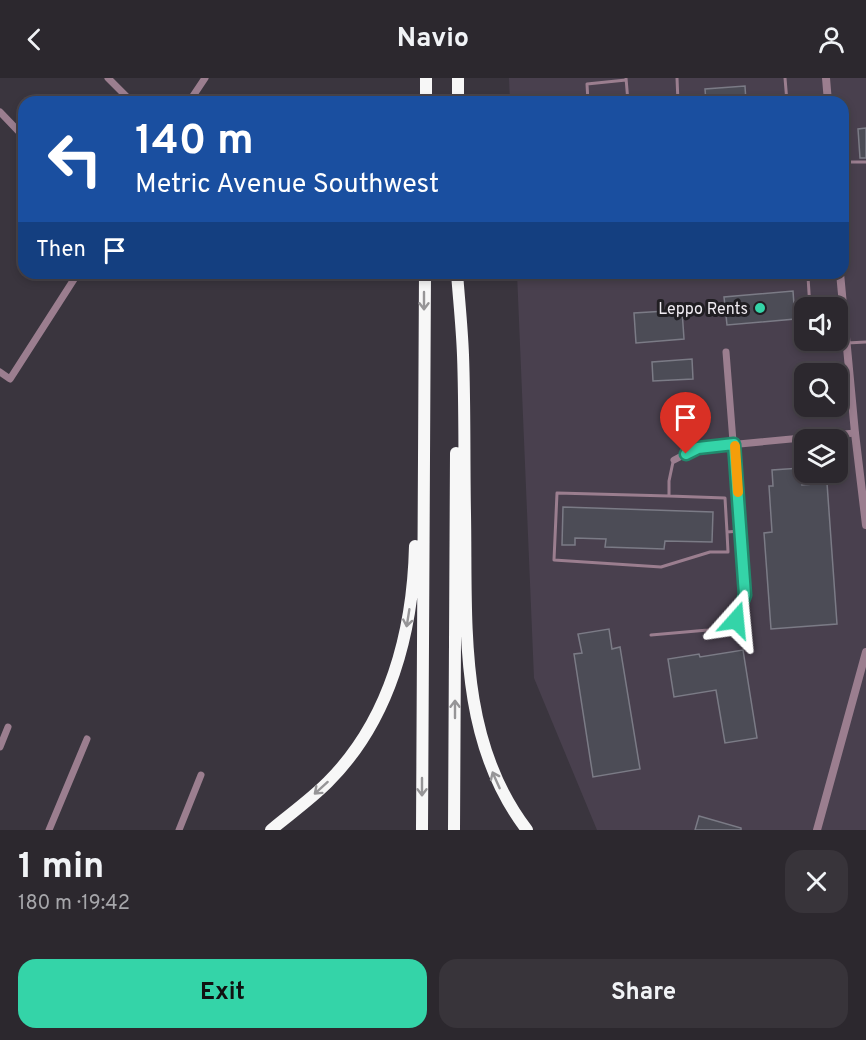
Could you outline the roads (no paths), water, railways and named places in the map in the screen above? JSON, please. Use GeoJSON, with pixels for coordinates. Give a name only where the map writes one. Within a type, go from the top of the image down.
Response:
{"type":"FeatureCollection","features":[{"type":"Feature","properties":{"kind":"highway"},"geometry":{"type":"LineString","coordinates":[[426,78],[426,96]]}},
{"type":"Feature","properties":{"kind":"highway"},"geometry":{"type":"LineString","coordinates":[[458,78],[458,96]]}},
{"type":"Feature","properties":{"kind":"highway"},"geometry":{"type":"LineString","coordinates":[[422,830],[424,279]]}},
{"type":"Feature","properties":{"kind":"highway"},"geometry":{"type":"LineString","coordinates":[[454,830],[457,279]]}},
{"type":"Feature","properties":{"kind":"highway"},"geometry":{"type":"LineString","coordinates":[[457,279],[463,355],[467,638],[472,701],[480,736],[494,774],[507,802],[526,830]]}},
{"type":"Feature","properties":{"kind":"highway"},"geometry":{"type":"LineString","coordinates":[[271,830],[327,783],[348,759],[376,717],[395,671],[407,626],[414,570],[418,366],[424,329]]}},
{"type":"Feature","properties":{"kind":"street"},"geometry":{"type":"LineString","coordinates":[[108,78],[126,96]]}},
{"type":"Feature","properties":{"kind":"street"},"geometry":{"type":"LineString","coordinates":[[193,96],[205,78]]}},
{"type":"Feature","properties":{"kind":"street"},"geometry":{"type":"LineString","coordinates":[[826,78],[828,96]]}},
{"type":"Feature","properties":{"kind":"street"},"geometry":{"type":"LineString","coordinates":[[0,112],[18,131]]}},
{"type":"Feature","properties":{"kind":"street"},"geometry":{"type":"LineString","coordinates":[[0,372],[10,379],[74,279]]}},
{"type":"Feature","properties":{"kind":"street"},"geometry":{"type":"LineString","coordinates":[[840,279],[840,297]]}},
{"type":"Feature","properties":{"kind":"street"},"geometry":{"type":"LineString","coordinates":[[847,351],[866,525]]}},
{"type":"Feature","properties":{"kind":"street"},"geometry":{"type":"LineString","coordinates":[[726,352],[745,595],[736,620]]}},
{"type":"Feature","properties":{"kind":"street"},"geometry":{"type":"LineString","coordinates":[[674,460],[698,448],[855,433]]}},
{"type":"Feature","properties":{"kind":"street"},"geometry":{"type":"LineString","coordinates":[[817,830],[866,652]]}},
{"type":"Feature","properties":{"kind":"street"},"geometry":{"type":"LineString","coordinates":[[0,747],[8,727]]}},
{"type":"Feature","properties":{"kind":"street"},"geometry":{"type":"LineString","coordinates":[[49,830],[87,739]]}},
{"type":"Feature","properties":{"kind":"street"},"geometry":{"type":"LineString","coordinates":[[179,830],[201,775]]}},
{"type":"Feature","properties":{"kind":"lane"},"geometry":{"type":"LineString","coordinates":[[677,78],[678,96]]}},
{"type":"Feature","properties":{"kind":"lane"},"geometry":{"type":"LineString","coordinates":[[785,78],[786,96]]}},
{"type":"Feature","properties":{"kind":"lane"},"geometry":{"type":"LineString","coordinates":[[588,96],[587,84],[626,79],[627,96]]}},
{"type":"Feature","properties":{"kind":"lane"},"geometry":{"type":"LineString","coordinates":[[849,162],[866,162]]}},
{"type":"Feature","properties":{"kind":"lane"},"geometry":{"type":"LineString","coordinates":[[808,279],[809,297]]}},
{"type":"Feature","properties":{"kind":"lane"},"geometry":{"type":"LineString","coordinates":[[848,343],[866,342]]}},
{"type":"Feature","properties":{"kind":"lane"},"geometry":{"type":"LineString","coordinates":[[669,496],[669,481],[674,460]]}},
{"type":"Feature","properties":{"kind":"lane"},"geometry":{"type":"LineString","coordinates":[[557,493],[669,496],[725,498],[728,552],[710,552],[661,567],[554,560],[557,493]]}},
{"type":"Feature","properties":{"kind":"lane"},"geometry":{"type":"LineString","coordinates":[[727,532],[741,531]]}},
{"type":"Feature","properties":{"kind":"lane"},"geometry":{"type":"LineString","coordinates":[[651,636],[708,630],[736,620]]}},
{"type":"Feature","properties":{"kind":"place","name":"Leppo Rents"},"geometry":{"type":"Point","coordinates":[760,308]}}]}
